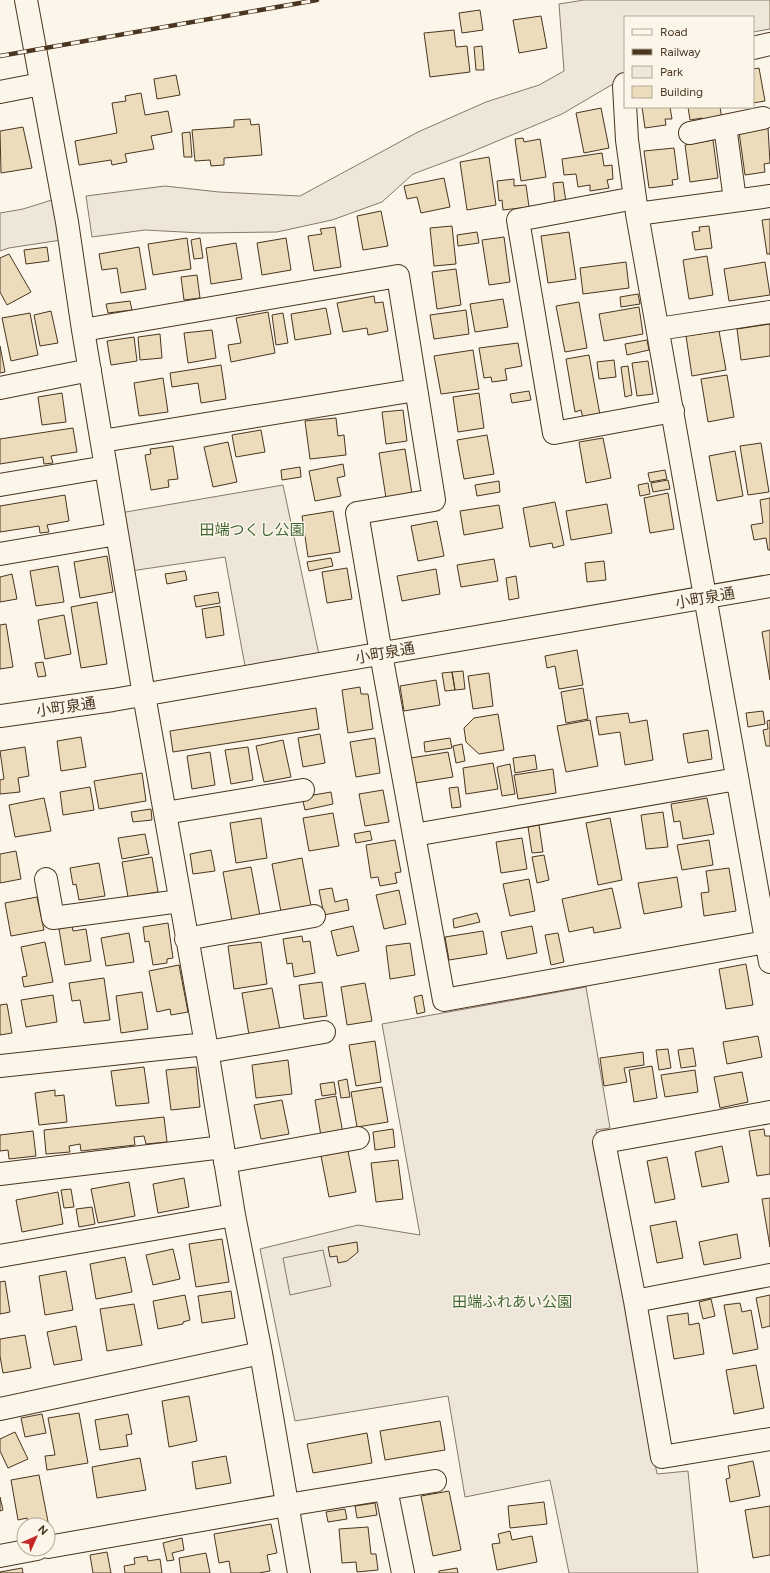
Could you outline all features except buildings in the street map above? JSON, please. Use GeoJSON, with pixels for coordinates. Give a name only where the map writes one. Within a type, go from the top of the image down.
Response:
{"type":"FeatureCollection","features":[{"type":"Feature","properties":{"kind":"street"},"geometry":{"type":"LineString","coordinates":[[26,0],[67,222],[83,330],[186,939],[299,1573]]}},
{"type":"Feature","properties":{"kind":"street"},"geometry":{"type":"LineString","coordinates":[[754,48],[770,44]]}},
{"type":"Feature","properties":{"kind":"street"},"geometry":{"type":"LineString","coordinates":[[0,92],[41,84]]}},
{"type":"Feature","properties":{"kind":"street"},"geometry":{"type":"LineString","coordinates":[[83,330],[398,276],[434,500],[357,513],[444,1000],[768,952],[636,206],[627,140],[625,108]]}},
{"type":"Feature","properties":{"kind":"street"},"geometry":{"type":"LineString","coordinates":[[690,133],[763,118]]}},
{"type":"Feature","properties":{"kind":"street"},"geometry":{"type":"LineString","coordinates":[[725,126],[735,200]]}},
{"type":"Feature","properties":{"kind":"street"},"geometry":{"type":"LineString","coordinates":[[673,411],[554,433],[518,220],[636,206],[735,200],[770,196]]}},
{"type":"Feature","properties":{"kind":"street"},"geometry":{"type":"LineString","coordinates":[[658,329],[770,312]]}},
{"type":"Feature","properties":{"kind":"street"},"geometry":{"type":"LineString","coordinates":[[0,388],[90,370]]}},
{"type":"Feature","properties":{"kind":"street"},"geometry":{"type":"LineString","coordinates":[[102,441],[416,390]]}},
{"type":"Feature","properties":{"kind":"street"},"geometry":{"type":"LineString","coordinates":[[0,485],[106,467]]}},
{"type":"Feature","properties":{"kind":"street"},"geometry":{"type":"LineString","coordinates":[[0,554],[117,534]]}},
{"type":"Feature","properties":{"kind":"street","name":"小町泉通"},"geometry":{"type":"LineString","coordinates":[[0,716],[144,695],[770,586]]}},
{"type":"Feature","properties":{"kind":"street"},"geometry":{"type":"LineString","coordinates":[[414,835],[737,779]]}},
{"type":"Feature","properties":{"kind":"street"},"geometry":{"type":"LineString","coordinates":[[165,813],[303,790]]}},
{"type":"Feature","properties":{"kind":"street"},"geometry":{"type":"LineString","coordinates":[[46,879],[53,918],[180,901]]}},
{"type":"Feature","properties":{"kind":"street"},"geometry":{"type":"LineString","coordinates":[[186,939],[314,916]]}},
{"type":"Feature","properties":{"kind":"street"},"geometry":{"type":"LineString","coordinates":[[0,1066],[206,1048],[324,1032]]}},
{"type":"Feature","properties":{"kind":"street"},"geometry":{"type":"LineString","coordinates":[[770,1112],[604,1142],[635,1301],[662,1457],[770,1439]]}},
{"type":"Feature","properties":{"kind":"street"},"geometry":{"type":"LineString","coordinates":[[0,1174],[224,1155],[358,1138]]}},
{"type":"Feature","properties":{"kind":"street"},"geometry":{"type":"LineString","coordinates":[[0,1256],[234,1215]]}},
{"type":"Feature","properties":{"kind":"street"},"geometry":{"type":"LineString","coordinates":[[635,1301],[770,1275]]}},
{"type":"Feature","properties":{"kind":"street"},"geometry":{"type":"LineString","coordinates":[[0,1409],[261,1353]]}},
{"type":"Feature","properties":{"kind":"street"},"geometry":{"type":"LineString","coordinates":[[56,1546],[287,1505],[435,1481]]}},
{"type":"Feature","properties":{"kind":"street"},"geometry":{"type":"LineString","coordinates":[[386,1489],[403,1573]]}},
{"type":"Feature","properties":{"kind":"street"},"geometry":{"type":"LineString","coordinates":[[0,1556],[16,1553]]}},
{"type":"Feature","properties":{"kind":"green space"},"geometry":{"type":"Polygon","coordinates":[[[584,0],[770,0],[770,29],[754,32],[754,16],[624,16],[624,78],[562,114],[464,155],[413,174],[382,202],[332,220],[277,232],[201,233],[145,230],[92,237],[86,196],[165,186],[219,192],[300,196],[418,132],[486,102],[539,85],[564,71],[559,4],[584,0]]]}},
{"type":"Feature","properties":{"kind":"green space"},"geometry":{"type":"Polygon","coordinates":[[[55,199],[61,240],[9,248],[0,251],[0,213],[23,209],[55,199]]]}},
{"type":"Feature","properties":{"kind":"green space","name":"田端つくし公園"},"geometry":{"type":"Polygon","coordinates":[[[283,485],[321,664],[247,677],[225,557],[124,572],[114,514],[283,485]]]}},
{"type":"Feature","properties":{"kind":"green space","name":"田端ふれあい公園"},"geometry":{"type":"Polygon","coordinates":[[[586,987],[610,1128],[596,1130],[657,1474],[688,1471],[698,1573],[569,1573],[550,1480],[465,1497],[448,1396],[295,1421],[260,1249],[358,1225],[420,1235],[382,1024],[586,987]]]}},
{"type":"Feature","properties":{"kind":"shaded area"},"geometry":{"type":"Polygon","coordinates":[[[323,1250],[331,1286],[290,1295],[283,1258],[323,1250]]]}},
{"type":"Feature","properties":{"kind":"railway"},"geometry":{"type":"LineString","coordinates":[[0,56],[317,0]]}}]}
